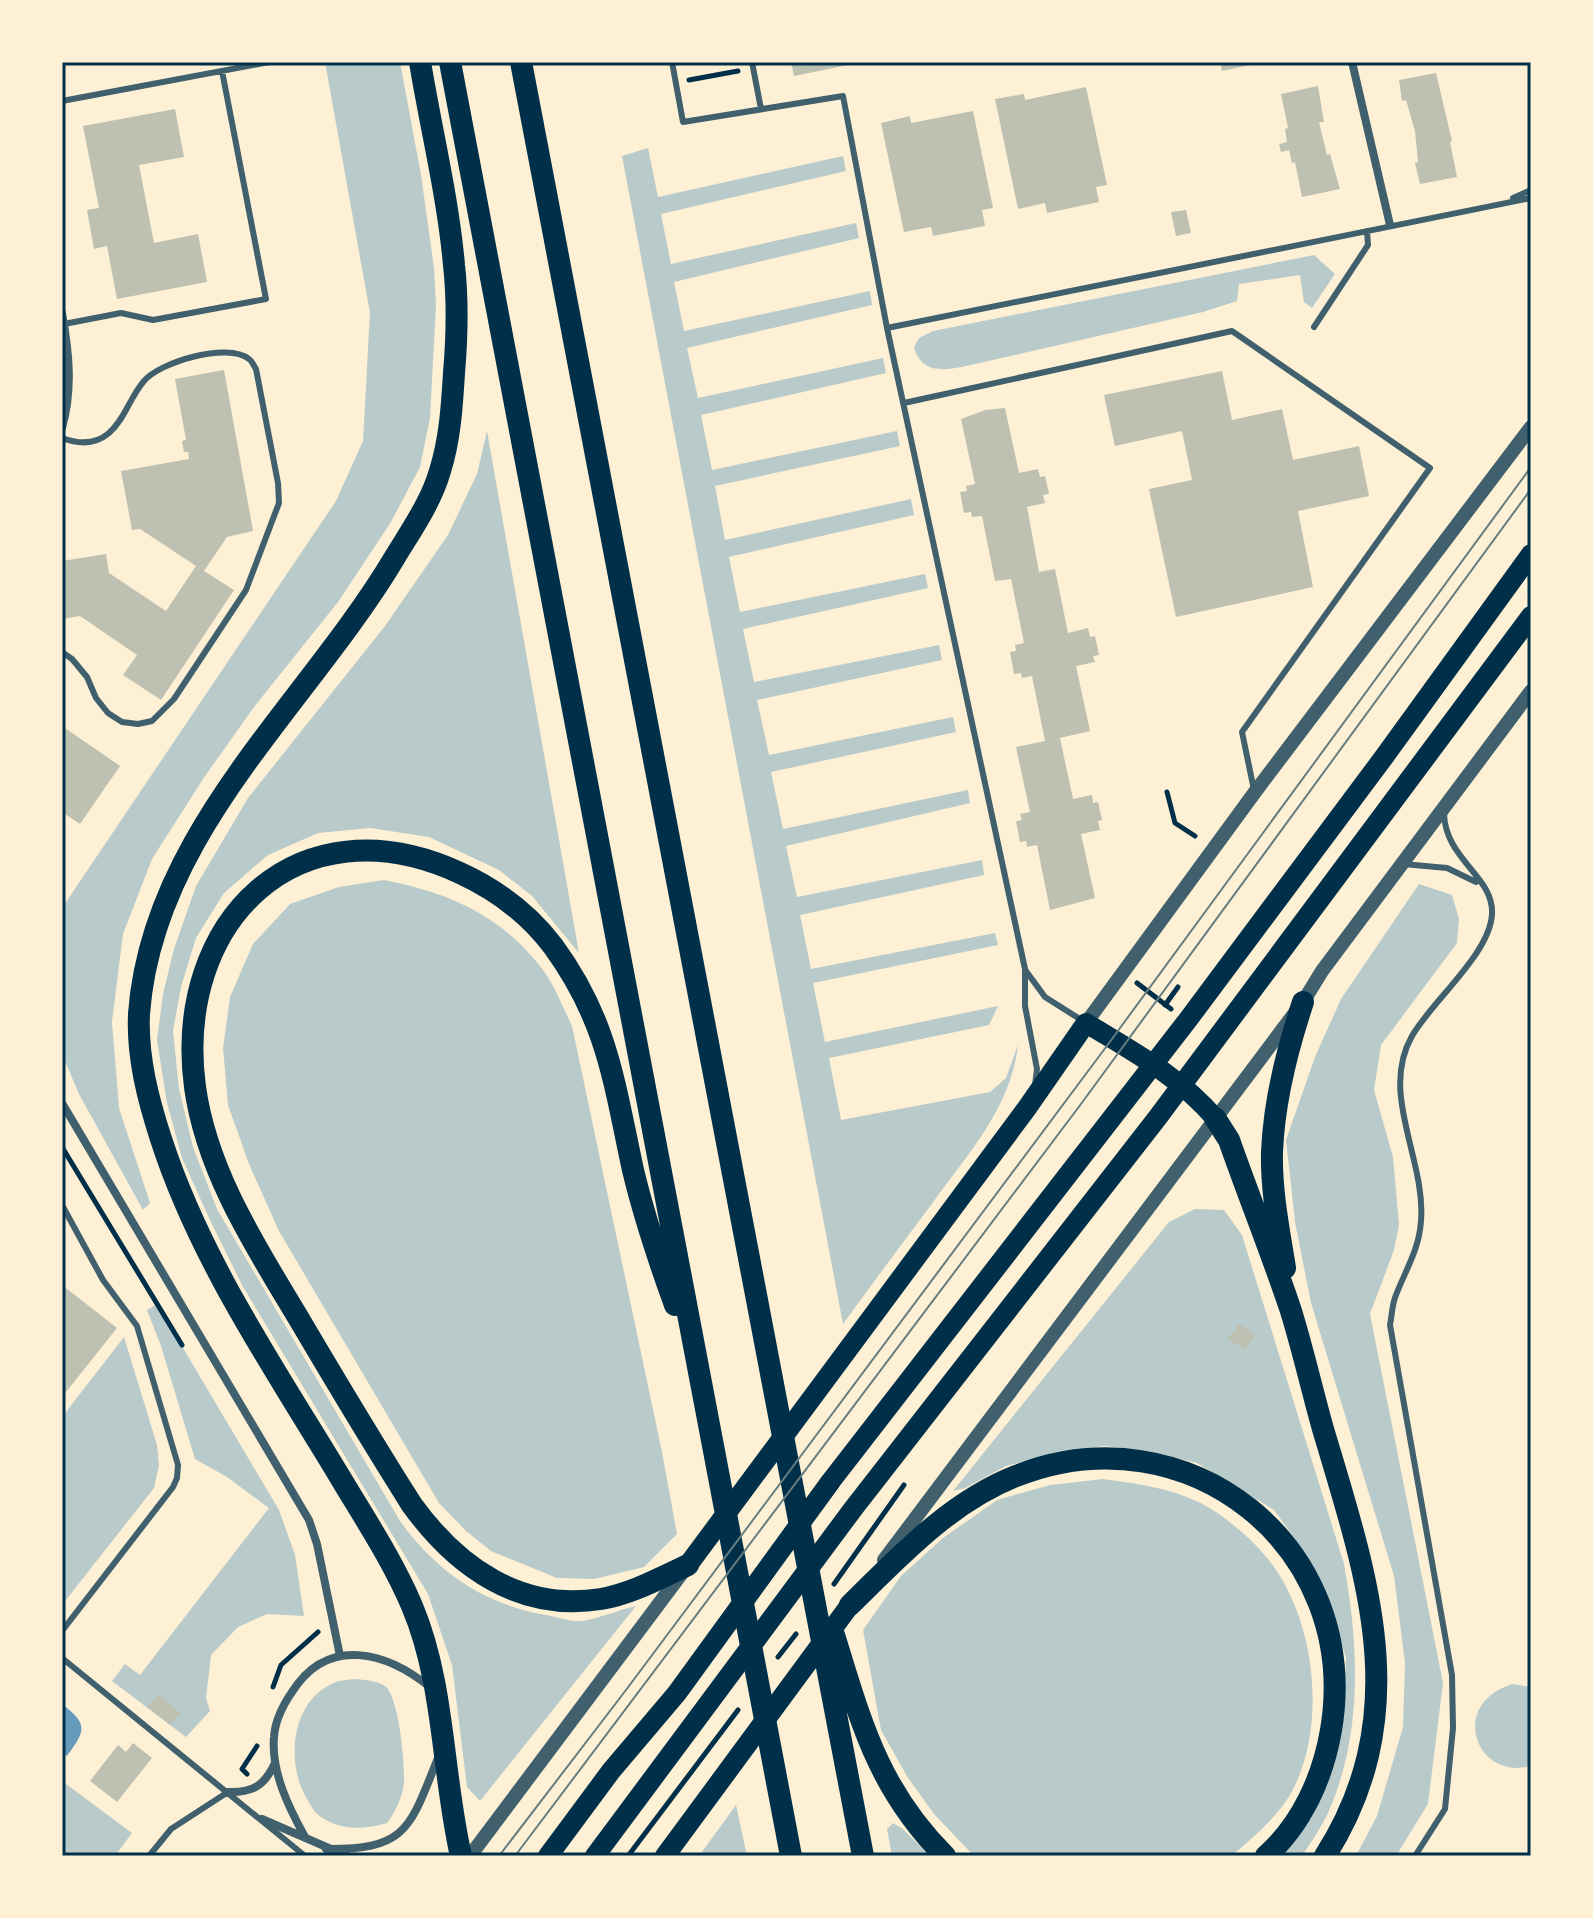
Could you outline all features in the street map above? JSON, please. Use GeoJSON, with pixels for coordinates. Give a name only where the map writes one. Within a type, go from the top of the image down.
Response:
{"type":"FeatureCollection","features":[{"type":"Feature","properties":{"kind":"highway"},"geometry":{"type":"LineString","coordinates":[[420,62],[452,243],[455,279],[453,397],[440,472],[428,502],[385,575],[326,660],[255,750],[221,800],[184,864],[153,937],[141,992],[139,1043],[148,1094],[170,1168],[188,1212],[237,1305],[399,1579],[418,1622],[435,1691],[461,1856]]}},
{"type":"Feature","properties":{"kind":"highway"},"geometry":{"type":"LineString","coordinates":[[450,62],[791,1856]]}},
{"type":"Feature","properties":{"kind":"highway"},"geometry":{"type":"LineString","coordinates":[[521,62],[863,1856]]}},
{"type":"Feature","properties":{"kind":"highway"},"geometry":{"type":"LineString","coordinates":[[688,1565],[602,1599],[563,1601],[523,1593],[470,1567],[441,1542],[396,1479],[246,1229],[215,1161],[200,1111],[195,1087],[193,1046],[199,988],[205,966],[228,923],[259,888],[301,862],[355,851],[381,851],[443,865],[477,880],[534,922],[590,1006],[608,1051],[646,1218],[697,1362]]}},
{"type":"Feature","properties":{"kind":"highway"},"geometry":{"type":"LineString","coordinates":[[1291,1313],[1272,1153],[1283,1075],[1303,1002]]}},
{"type":"Feature","properties":{"kind":"highway"},"geometry":{"type":"LineString","coordinates":[[1215,1118],[1229,1140],[1291,1313],[1355,1537],[1377,1652],[1377,1701],[1365,1768],[1345,1819],[1325,1856]]}},
{"type":"Feature","properties":{"kind":"highway"},"geometry":{"type":"LineString","coordinates":[[850,1605],[905,1551],[948,1515],[979,1494],[1015,1476],[1090,1457],[1127,1458],[1159,1463],[1221,1487],[1247,1504],[1273,1528],[1290,1550],[1319,1605],[1332,1647],[1334,1702],[1328,1750],[1318,1779],[1300,1814],[1280,1843],[1266,1856]]}},
{"type":"Feature","properties":{"kind":"highway"},"geometry":{"type":"LineString","coordinates":[[801,1530],[860,1719],[877,1763],[909,1815],[945,1856]]}},
{"type":"Feature","properties":{"kind":"main road"},"geometry":{"type":"LineString","coordinates":[[548,1856],[611,1771],[677,1693],[831,1481],[1154,1064],[1384,757],[1531,554]]}},
{"type":"Feature","properties":{"kind":"main road"},"geometry":{"type":"LineString","coordinates":[[595,1856],[844,1521],[1182,1084],[1531,616]]}},
{"type":"Feature","properties":{"kind":"main road"},"geometry":{"type":"LineString","coordinates":[[688,1565],[1027,1108],[1086,1023],[1182,1084],[1215,1118]]}},
{"type":"Feature","properties":{"kind":"main road"},"geometry":{"type":"LineString","coordinates":[[665,1856],[850,1605]]}},
{"type":"Feature","properties":{"kind":"street"},"geometry":{"type":"LineString","coordinates":[[1352,62],[1390,225]]}},
{"type":"Feature","properties":{"kind":"street"},"geometry":{"type":"LineString","coordinates":[[62,313],[70,377],[62,428]]}},
{"type":"Feature","properties":{"kind":"street"},"geometry":{"type":"LineString","coordinates":[[1086,1023],[1255,792],[1531,427]]}},
{"type":"Feature","properties":{"kind":"street"},"geometry":{"type":"LineString","coordinates":[[850,1605],[1303,1002],[1322,971],[1531,691]]}},
{"type":"Feature","properties":{"kind":"street"},"geometry":{"type":"LineString","coordinates":[[62,1103],[309,1520],[317,1544],[340,1656]]}},
{"type":"Feature","properties":{"kind":"street"},"geometry":{"type":"LineString","coordinates":[[470,1856],[688,1565]]}},
{"type":"Feature","properties":{"kind":"street"},"geometry":{"type":"LineString","coordinates":[[305,1837],[286,1799],[275,1763],[274,1737],[287,1700],[311,1670],[322,1662],[353,1654],[394,1663],[435,1691]]}},
{"type":"Feature","properties":{"kind":"street"},"geometry":{"type":"LineString","coordinates":[[326,1849],[368,1847],[392,1840],[402,1832],[419,1806],[443,1746]]}},
{"type":"Feature","properties":{"kind":"street"},"geometry":{"type":"LineString","coordinates":[[228,1792],[250,1791],[259,1787],[270,1775],[275,1763]]}},
{"type":"Feature","properties":{"kind":"street"},"geometry":{"type":"LineString","coordinates":[[262,1819],[347,1856]]}},
{"type":"Feature","properties":{"kind":"lane"},"geometry":{"type":"LineString","coordinates":[[62,101],[269,62]]}},
{"type":"Feature","properties":{"kind":"lane"},"geometry":{"type":"LineString","coordinates":[[672,62],[683,122],[843,96],[887,328],[1025,969],[1025,1006],[1037,1069],[1027,1108]]}},
{"type":"Feature","properties":{"kind":"lane"},"geometry":{"type":"LineString","coordinates":[[752,65],[761,109]]}},
{"type":"Feature","properties":{"kind":"lane"},"geometry":{"type":"LineString","coordinates":[[64,324],[121,313],[153,320],[266,299],[222,71]]}},
{"type":"Feature","properties":{"kind":"lane"},"geometry":{"type":"LineString","coordinates":[[1506,202],[1531,190]]}},
{"type":"Feature","properties":{"kind":"lane"},"geometry":{"type":"LineString","coordinates":[[887,328],[1531,198]]}},
{"type":"Feature","properties":{"kind":"lane"},"geometry":{"type":"LineString","coordinates":[[1314,327],[1368,245],[1367,231]]}},
{"type":"Feature","properties":{"kind":"lane"},"geometry":{"type":"LineString","coordinates":[[904,403],[1232,331],[1430,468],[1242,732],[1255,792]]}},
{"type":"Feature","properties":{"kind":"lane"},"geometry":{"type":"LineString","coordinates":[[62,438],[77,443],[92,442],[108,435],[119,422],[130,398],[159,367],[185,359],[234,353],[249,359],[256,369],[279,503],[246,590],[174,699],[152,721],[138,724],[122,722],[108,713],[96,698],[87,677],[62,652]]}},
{"type":"Feature","properties":{"kind":"lane"},"geometry":{"type":"LineString","coordinates":[[1415,1856],[1445,1809],[1453,1728],[1452,1688],[1390,1325],[1395,1298],[1413,1261],[1421,1222],[1421,1189],[1401,1101],[1399,1070],[1412,1036],[1483,942],[1492,917],[1488,890],[1458,857],[1447,838],[1444,809]]}},
{"type":"Feature","properties":{"kind":"lane"},"geometry":{"type":"LineString","coordinates":[[1403,864],[1447,868],[1488,890]]}},
{"type":"Feature","properties":{"kind":"lane"},"geometry":{"type":"LineString","coordinates":[[1025,969],[1045,997],[1086,1023]]}},
{"type":"Feature","properties":{"kind":"lane"},"geometry":{"type":"LineString","coordinates":[[62,1205],[103,1280],[137,1326],[178,1465],[173,1487],[62,1631]]}},
{"type":"Feature","properties":{"kind":"lane"},"geometry":{"type":"LineString","coordinates":[[62,1658],[305,1856]]}},
{"type":"Feature","properties":{"kind":"lane"},"geometry":{"type":"LineString","coordinates":[[149,1856],[171,1829],[228,1792]]}},
{"type":"Feature","properties":{"kind":"path"},"geometry":{"type":"LineString","coordinates":[[676,83],[752,65]]}},
{"type":"Feature","properties":{"kind":"path"},"geometry":{"type":"LineString","coordinates":[[1167,792],[1175,823],[1195,836]]}},
{"type":"Feature","properties":{"kind":"path"},"geometry":{"type":"LineString","coordinates":[[1165,1005],[1178,987]]}},
{"type":"Feature","properties":{"kind":"path"},"geometry":{"type":"LineString","coordinates":[[62,1147],[189,1357]]}},
{"type":"Feature","properties":{"kind":"path"},"geometry":{"type":"LineString","coordinates":[[270,1694],[281,1665],[318,1634],[315,1619]]}},
{"type":"Feature","properties":{"kind":"path"},"geometry":{"type":"LineString","coordinates":[[259,1787],[242,1769],[261,1740]]}},
{"type":"Feature","properties":{"kind":"shaded area"},"geometry":{"type":"Polygon","coordinates":[[[325,62],[400,62],[434,268],[436,306],[430,418],[420,467],[391,522],[338,602],[254,707],[203,779],[152,859],[123,934],[112,1022],[119,1108],[150,1203],[143,1210],[79,1094],[62,1054],[62,908],[336,501],[363,441],[370,313],[325,62]]]}},
{"type":"Feature","properties":{"kind":"shaded area"},"geometry":{"type":"Polygon","coordinates":[[[648,148],[658,197],[843,156],[846,171],[661,214],[671,264],[856,223],[859,238],[674,282],[684,331],[870,291],[872,305],[687,348],[698,398],[883,358],[886,373],[701,415],[712,470],[897,431],[900,446],[715,486],[725,540],[911,499],[914,515],[729,557],[740,612],[925,574],[928,588],[743,629],[754,682],[939,645],[942,660],[757,700],[769,755],[953,717],[956,732],[771,772],[783,829],[968,790],[970,803],[786,846],[797,897],[982,860],[984,875],[800,915],[811,969],[995,933],[998,945],[813,983],[825,1042],[998,1006],[989,1025],[829,1058],[841,1120],[990,1092],[1006,1078],[1018,1045],[1007,1090],[985,1130],[843,1324],[622,156],[648,148]]]}},
{"type":"Feature","properties":{"kind":"shaded area"},"geometry":{"type":"Polygon","coordinates":[[[1314,255],[1335,274],[1312,308],[1304,302],[1300,275],[1239,284],[1237,301],[1203,312],[962,367],[932,368],[921,361],[914,347],[919,338],[933,331],[1314,255]]]}},
{"type":"Feature","properties":{"kind":"shaded area"},"geometry":{"type":"Polygon","coordinates":[[[487,431],[579,953],[532,896],[499,870],[429,837],[370,828],[318,833],[268,855],[224,893],[196,938],[181,987],[173,1031],[179,1089],[193,1147],[217,1209],[400,1521],[414,1539],[463,1583],[523,1610],[582,1621],[636,1606],[480,1801],[467,1787],[452,1665],[428,1594],[243,1287],[209,1218],[182,1158],[167,1103],[157,1040],[163,994],[174,949],[196,886],[248,798],[385,626],[448,535],[477,474],[487,431]]]}},
{"type":"Feature","properties":{"kind":"shaded area"},"geometry":{"type":"Polygon","coordinates":[[[384,880],[431,892],[492,921],[527,951],[547,976],[572,1026],[677,1534],[644,1567],[594,1579],[557,1578],[491,1551],[466,1531],[439,1503],[279,1231],[249,1164],[228,1105],[223,1048],[230,997],[253,944],[290,904],[339,887],[384,880]]]}},
{"type":"Feature","properties":{"kind":"shaded area"},"geometry":{"type":"Polygon","coordinates":[[[1419,884],[1452,895],[1459,919],[1457,943],[1381,1045],[1374,1090],[1393,1157],[1399,1225],[1394,1250],[1370,1314],[1443,1683],[1428,1804],[1396,1856],[1356,1856],[1377,1816],[1403,1727],[1405,1663],[1394,1576],[1311,1303],[1295,1222],[1286,1140],[1315,1057],[1341,999],[1419,884]]]}},
{"type":"Feature","properties":{"kind":"shaded area"},"geometry":{"type":"Polygon","coordinates":[[[1195,1209],[1224,1210],[1242,1235],[1344,1564],[1355,1658],[1352,1721],[1339,1783],[1325,1819],[1302,1856],[1281,1856],[1313,1816],[1332,1767],[1343,1714],[1346,1658],[1331,1606],[1305,1553],[1274,1510],[1197,1463],[1148,1451],[1104,1446],[1056,1453],[1006,1466],[965,1488],[953,1491],[1169,1222],[1195,1209]]]}},
{"type":"Feature","properties":{"kind":"shaded area"},"geometry":{"type":"Polygon","coordinates":[[[157,1304],[279,1510],[295,1555],[304,1616],[267,1614],[238,1627],[211,1655],[206,1698],[210,1711],[186,1737],[112,1681],[125,1664],[140,1675],[269,1508],[227,1477],[195,1459],[147,1310],[157,1304]]]}},
{"type":"Feature","properties":{"kind":"shaded area"},"geometry":{"type":"Polygon","coordinates":[[[124,1337],[157,1445],[159,1465],[154,1488],[62,1605],[62,1417],[124,1337]]]}},
{"type":"Feature","properties":{"kind":"shaded area"},"geometry":{"type":"Polygon","coordinates":[[[1103,1479],[1160,1488],[1200,1503],[1240,1531],[1265,1555],[1278,1573],[1301,1624],[1312,1683],[1309,1742],[1301,1770],[1290,1795],[1277,1812],[1231,1856],[974,1856],[934,1814],[908,1778],[881,1730],[863,1630],[901,1576],[943,1538],[997,1500],[1050,1485],[1103,1479]]]}},
{"type":"Feature","properties":{"kind":"shaded area"},"geometry":{"type":"Polygon","coordinates":[[[354,1679],[378,1683],[390,1692],[400,1732],[404,1774],[400,1799],[387,1823],[360,1828],[333,1824],[316,1812],[300,1784],[295,1751],[296,1733],[309,1702],[321,1690],[336,1682],[354,1679]]]}},
{"type":"Feature","properties":{"kind":"shaded area"},"geometry":{"type":"Polygon","coordinates":[[[1513,1684],[1531,1687],[1531,1766],[1511,1768],[1495,1762],[1484,1752],[1477,1738],[1475,1722],[1481,1707],[1493,1694],[1513,1684]]]}},
{"type":"Feature","properties":{"kind":"shaded area"},"geometry":{"type":"Polygon","coordinates":[[[62,1781],[132,1833],[115,1856],[62,1856],[62,1781]]]}},
{"type":"Feature","properties":{"kind":"shaded area"},"geometry":{"type":"Polygon","coordinates":[[[736,1805],[747,1856],[699,1856],[736,1805]]]}},
{"type":"Feature","properties":{"kind":"shaded area"},"geometry":{"type":"Polygon","coordinates":[[[893,1823],[930,1856],[892,1856],[887,1829],[893,1823]]]}},
{"type":"Feature","properties":{"kind":"water"},"geometry":{"type":"Polygon","coordinates":[[[62,1704],[80,1722],[81,1728],[78,1740],[67,1756],[62,1752],[62,1704]]]}},
{"type":"Feature","properties":{"kind":"building"},"geometry":{"type":"Polygon","coordinates":[[[791,62],[858,62],[858,63],[794,76],[791,62]]]}},
{"type":"Feature","properties":{"kind":"building"},"geometry":{"type":"Polygon","coordinates":[[[1220,62],[1258,62],[1259,63],[1222,71],[1220,62]]]}},
{"type":"Feature","properties":{"kind":"building"},"geometry":{"type":"Polygon","coordinates":[[[1436,73],[1457,177],[1420,184],[1415,163],[1418,162],[1415,131],[1406,100],[1402,101],[1399,80],[1436,73]]]}},
{"type":"Feature","properties":{"kind":"building"},"geometry":{"type":"Polygon","coordinates":[[[1318,86],[1324,122],[1319,122],[1340,189],[1302,197],[1295,162],[1292,163],[1289,150],[1281,152],[1279,144],[1287,142],[1285,129],[1288,128],[1281,94],[1318,86]]]}},
{"type":"Feature","properties":{"kind":"building"},"geometry":{"type":"Polygon","coordinates":[[[1086,87],[1107,185],[1096,187],[1099,202],[1047,213],[1045,203],[1018,209],[995,99],[1024,94],[1025,100],[1086,87]]]}},
{"type":"Feature","properties":{"kind":"building"},"geometry":{"type":"Polygon","coordinates":[[[175,109],[184,157],[139,165],[154,243],[198,234],[207,282],[117,299],[107,246],[94,249],[87,210],[99,208],[83,126],[175,109]]]}},
{"type":"Feature","properties":{"kind":"building"},"geometry":{"type":"Polygon","coordinates":[[[973,111],[993,208],[982,210],[985,226],[933,236],[931,227],[904,232],[881,123],[910,116],[911,123],[973,111]]]}},
{"type":"Feature","properties":{"kind":"building"},"geometry":{"type":"Polygon","coordinates":[[[1186,210],[1191,233],[1176,236],[1171,212],[1186,210]]]}},
{"type":"Feature","properties":{"kind":"building"},"geometry":{"type":"Polygon","coordinates":[[[224,370],[253,531],[227,537],[204,571],[234,590],[161,700],[123,675],[137,655],[80,616],[62,619],[62,561],[106,554],[109,573],[166,611],[196,566],[140,529],[132,530],[121,471],[189,459],[182,441],[186,440],[175,379],[224,370]]]}},
{"type":"Feature","properties":{"kind":"building"},"geometry":{"type":"Polygon","coordinates":[[[1222,371],[1232,420],[1282,409],[1293,460],[1359,446],[1369,496],[1298,511],[1313,587],[1176,617],[1149,489],[1192,480],[1182,431],[1115,446],[1104,395],[1222,371]]]}},
{"type":"Feature","properties":{"kind":"building"},"geometry":{"type":"Polygon","coordinates":[[[1005,408],[1019,473],[1038,469],[1040,477],[1045,476],[1049,494],[1043,495],[1045,503],[1027,507],[1039,572],[1055,569],[1068,633],[1088,628],[1090,637],[1095,636],[1099,655],[1093,656],[1095,662],[1076,666],[1090,731],[1060,738],[1073,799],[1092,795],[1093,803],[1098,802],[1102,820],[1098,821],[1100,830],[1081,834],[1095,898],[1050,910],[1037,845],[1027,847],[1026,841],[1020,842],[1016,821],[1022,820],[1020,814],[1030,812],[1016,747],[1045,741],[1032,676],[1022,678],[1021,673],[1014,674],[1010,652],[1016,651],[1015,645],[1024,643],[1011,579],[995,581],[982,516],[972,517],[971,512],[964,513],[960,492],[967,491],[966,486],[975,484],[961,419],[985,410],[1005,408]]]}},
{"type":"Feature","properties":{"kind":"building"},"geometry":{"type":"Polygon","coordinates":[[[62,726],[120,766],[80,824],[62,812],[62,726]]]}},
{"type":"Feature","properties":{"kind":"building"},"geometry":{"type":"Polygon","coordinates":[[[62,1285],[117,1328],[62,1397],[62,1285]]]}},
{"type":"Feature","properties":{"kind":"building"},"geometry":{"type":"Polygon","coordinates":[[[1239,1324],[1255,1335],[1245,1350],[1228,1339],[1239,1324]]]}},
{"type":"Feature","properties":{"kind":"building"},"geometry":{"type":"Polygon","coordinates":[[[158,1694],[180,1713],[170,1725],[147,1707],[158,1694]]]}},
{"type":"Feature","properties":{"kind":"building"},"geometry":{"type":"Polygon","coordinates":[[[133,1743],[152,1758],[117,1802],[90,1781],[118,1745],[126,1752],[133,1743]]]}},
{"type":"Feature","properties":{"kind":"tram line"},"geometry":{"type":"LineString","coordinates":[[499,1856],[1112,1039],[1531,467]]}},
{"type":"Feature","properties":{"kind":"tram line"},"geometry":{"type":"LineString","coordinates":[[515,1856],[1081,1104],[1531,489]]}}]}
